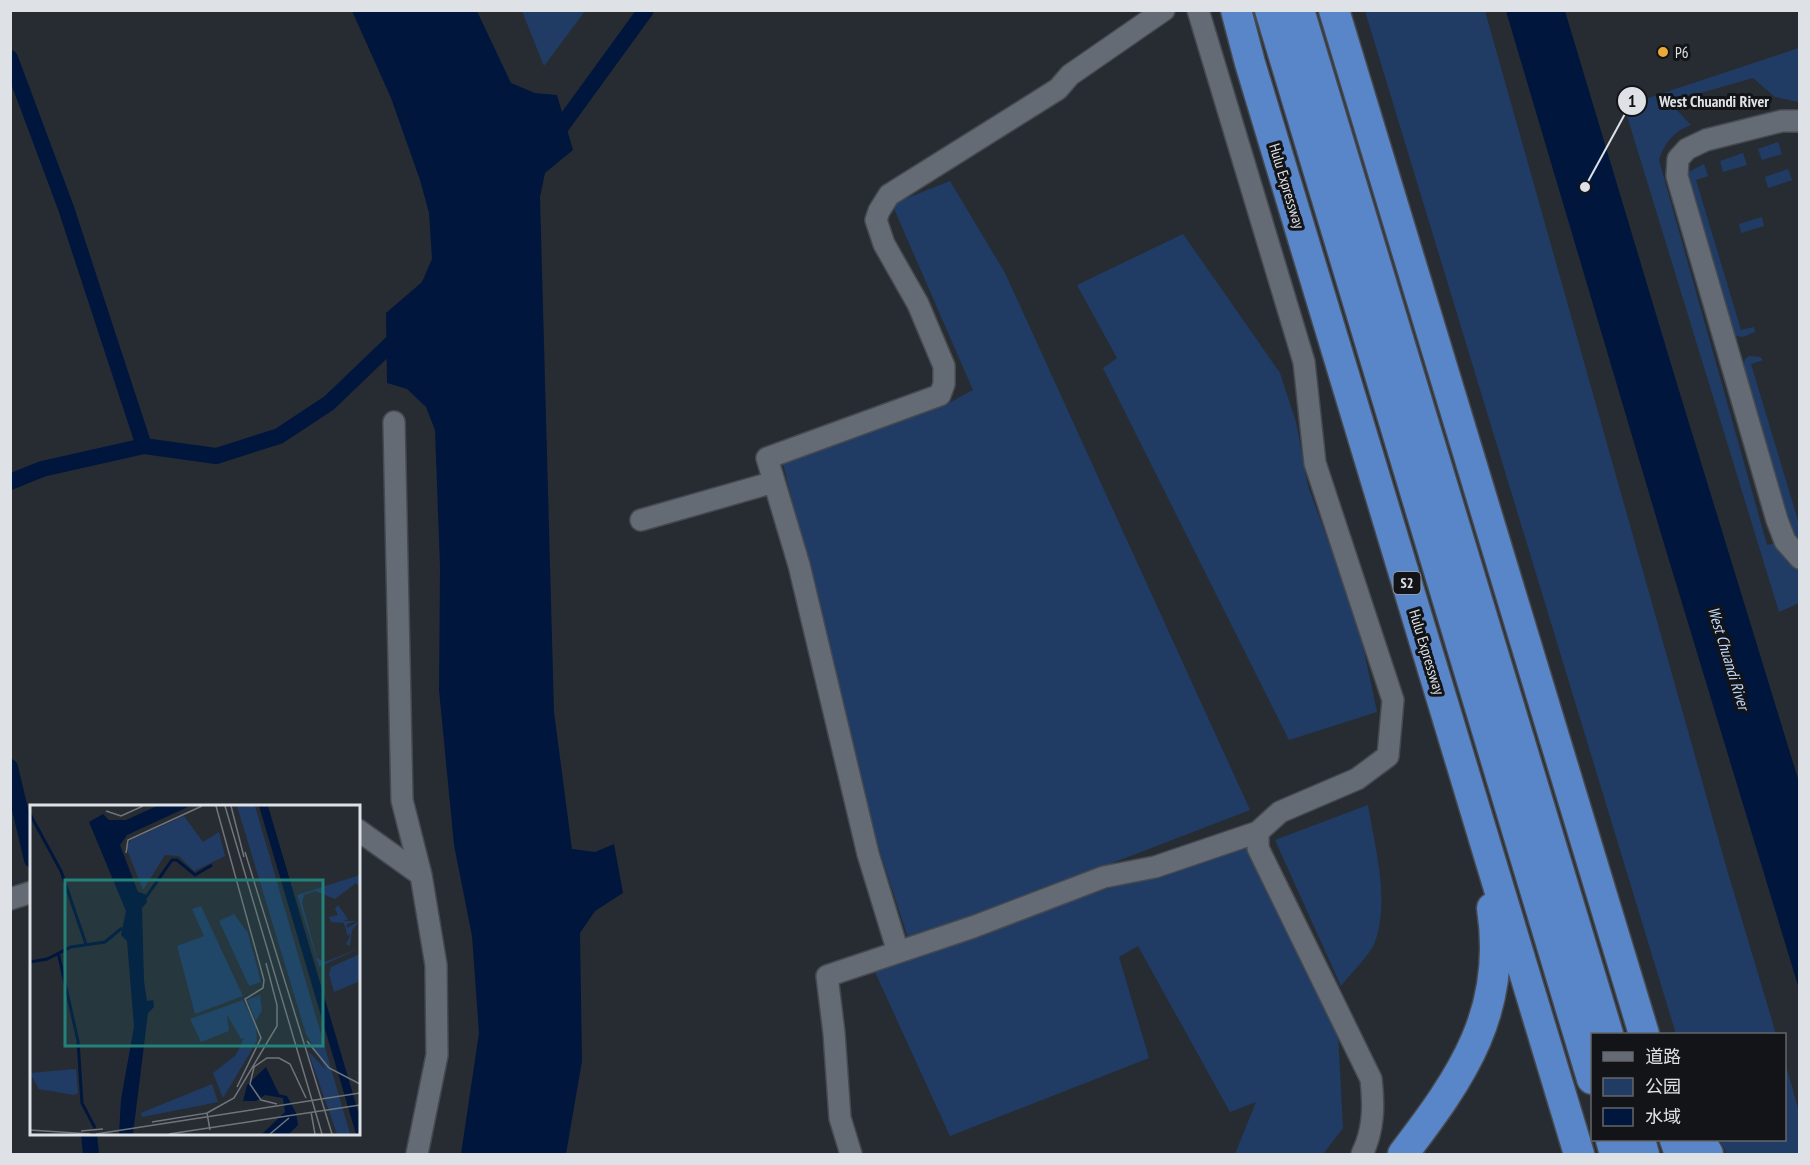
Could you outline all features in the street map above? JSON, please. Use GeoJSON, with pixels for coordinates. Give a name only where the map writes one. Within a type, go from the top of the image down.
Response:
{"type":"FeatureCollection","features":[{"type":"Feature","properties":{"kind":"highway","name":"Hulu Expressway"},"geometry":{"type":"LineString","coordinates":[[1236,10],[1256,85],[1579,1155]]}},
{"type":"Feature","properties":{"kind":"highway","name":"S2"},"geometry":{"type":"LineString","coordinates":[[1270,10],[1591,1072]]}},
{"type":"Feature","properties":{"kind":"highway"},"geometry":{"type":"LineString","coordinates":[[1299,10],[1607,1033]]}},
{"type":"Feature","properties":{"kind":"highway"},"geometry":{"type":"LineString","coordinates":[[1334,10],[1643,1033]]}},
{"type":"Feature","properties":{"kind":"highway"},"geometry":{"type":"LineString","coordinates":[[1403,1155],[1443,1103],[1469,1058],[1492,990],[1496,958],[1487,879],[1404,575]]}},
{"type":"Feature","properties":{"kind":"highway"},"geometry":{"type":"LineString","coordinates":[[1551,727],[1655,1033]]}},
{"type":"Feature","properties":{"kind":"highway"},"geometry":{"type":"LineString","coordinates":[[1701,1141],[1708,1155]]}},
{"type":"Feature","properties":{"kind":"street"},"geometry":{"type":"LineString","coordinates":[[898,952],[868,854],[799,565],[767,458],[940,395],[944,384],[944,366],[918,304],[884,244],[876,220],[879,211],[889,195],[1058,89],[1070,75],[1164,10]]}},
{"type":"Feature","properties":{"kind":"street"},"geometry":{"type":"LineString","coordinates":[[851,1155],[840,1118],[827,976],[974,927],[1104,877],[1155,867],[1258,832],[1280,812],[1357,779],[1388,756],[1393,700],[1316,463],[1304,362],[1198,10]]}},
{"type":"Feature","properties":{"kind":"street"},"geometry":{"type":"LineString","coordinates":[[1800,121],[1782,121],[1706,141],[1687,149],[1678,159],[1677,176],[1777,520],[1785,541],[1800,558]]}},
{"type":"Feature","properties":{"kind":"street"},"geometry":{"type":"LineString","coordinates":[[394,422],[402,800],[421,875],[436,965],[437,1055],[417,1155]]}},
{"type":"Feature","properties":{"kind":"street"},"geometry":{"type":"LineString","coordinates":[[641,520],[774,482]]}},
{"type":"Feature","properties":{"kind":"street"},"geometry":{"type":"LineString","coordinates":[[360,831],[421,875]]}},
{"type":"Feature","properties":{"kind":"street"},"geometry":{"type":"LineString","coordinates":[[1258,832],[1258,848],[1371,1079],[1374,1109],[1368,1143],[1362,1155]]}},
{"type":"Feature","properties":{"kind":"street"},"geometry":{"type":"LineString","coordinates":[[10,899],[30,893]]}},
{"type":"Feature","properties":{"kind":"green space"},"geometry":{"type":"Polygon","coordinates":[[[522,11],[585,11],[544,66],[522,11]]]}},
{"type":"Feature","properties":{"kind":"green space"},"geometry":{"type":"Polygon","coordinates":[[[1365,11],[1485,11],[1728,873],[1776,1033],[1676,1033],[1365,11]]]}},
{"type":"Feature","properties":{"kind":"green space"},"geometry":{"type":"Polygon","coordinates":[[[1799,48],[1799,102],[1775,97],[1753,78],[1683,98],[1673,106],[1691,125],[1670,138],[1659,160],[1767,545],[1776,543],[1787,562],[1799,570],[1799,603],[1779,612],[1624,106],[1799,48]]]}},
{"type":"Feature","properties":{"kind":"green space"},"geometry":{"type":"Polygon","coordinates":[[[1778,142],[1782,154],[1762,160],[1758,149],[1778,142]]]}},
{"type":"Feature","properties":{"kind":"green space"},"geometry":{"type":"Polygon","coordinates":[[[1743,153],[1747,165],[1723,172],[1720,161],[1743,153]]]}},
{"type":"Feature","properties":{"kind":"green space"},"geometry":{"type":"Polygon","coordinates":[[[1704,164],[1708,176],[1696,180],[1741,330],[1754,327],[1755,332],[1743,337],[1736,336],[1730,328],[1687,173],[1704,164]]]}},
{"type":"Feature","properties":{"kind":"green space"},"geometry":{"type":"Polygon","coordinates":[[[1788,169],[1792,180],[1768,188],[1765,177],[1788,169]]]}},
{"type":"Feature","properties":{"kind":"green space"},"geometry":{"type":"Polygon","coordinates":[[[950,181],[1005,273],[1250,810],[909,941],[878,846],[782,460],[947,404],[973,390],[892,204],[950,181]]]}},
{"type":"Feature","properties":{"kind":"green space"},"geometry":{"type":"Polygon","coordinates":[[[1762,217],[1764,226],[1741,233],[1739,224],[1762,217]]]}},
{"type":"Feature","properties":{"kind":"green space"},"geometry":{"type":"Polygon","coordinates":[[[1183,234],[1280,373],[1296,422],[1308,486],[1358,623],[1377,712],[1289,740],[1103,368],[1117,358],[1077,285],[1183,234]]]}},
{"type":"Feature","properties":{"kind":"green space"},"geometry":{"type":"Polygon","coordinates":[[[1749,356],[1760,357],[1763,360],[1751,364],[1799,524],[1799,545],[1789,528],[1743,366],[1745,359],[1749,356]]]}},
{"type":"Feature","properties":{"kind":"green space"},"geometry":{"type":"Polygon","coordinates":[[[1368,805],[1380,874],[1379,926],[1372,947],[1341,986],[1275,840],[1368,805]]]}},
{"type":"Feature","properties":{"kind":"green space"},"geometry":{"type":"Polygon","coordinates":[[[1246,843],[1338,1034],[1343,1128],[1323,1154],[1235,1154],[1256,1102],[1230,1112],[1138,946],[1119,957],[1149,1058],[950,1136],[875,972],[1095,893],[1246,843]]]}},
{"type":"Feature","properties":{"kind":"green space"},"geometry":{"type":"Polygon","coordinates":[[[1786,1066],[1799,1112],[1799,1154],[1727,1154],[1720,1141],[1786,1141],[1786,1066]]]}},
{"type":"Feature","properties":{"kind":"water"},"geometry":{"type":"Polygon","coordinates":[[[352,11],[477,11],[511,83],[535,93],[557,95],[573,150],[545,173],[540,197],[554,712],[572,849],[595,852],[614,844],[623,893],[595,911],[580,933],[582,1061],[566,1154],[461,1154],[479,1033],[472,936],[454,845],[439,690],[440,567],[435,430],[426,407],[407,389],[387,383],[386,313],[422,282],[432,259],[429,213],[420,180],[391,98],[352,11]]]}},
{"type":"Feature","properties":{"kind":"water"},"geometry":{"type":"Polygon","coordinates":[[[1506,11],[1565,11],[1799,782],[1799,989],[1665,547],[1506,11]]]}},
{"type":"Feature","properties":{"kind":"waterway"},"geometry":{"type":"LineString","coordinates":[[553,138],[646,10]]}},
{"type":"Feature","properties":{"kind":"waterway"},"geometry":{"type":"LineString","coordinates":[[10,58],[66,208],[144,446]]}},
{"type":"Feature","properties":{"kind":"waterway"},"geometry":{"type":"LineString","coordinates":[[10,482],[42,469],[144,446],[216,456],[279,436],[329,403],[402,333]]}},
{"type":"Feature","properties":{"kind":"waterway"},"geometry":{"type":"LineString","coordinates":[[10,767],[30,852]]}},
{"type":"Feature","properties":{"kind":"waterway"},"geometry":{"type":"LineString","coordinates":[[89,1135],[91,1154]]}},
{"type":"Feature","properties":{"kind":"place","name":"P6"},"geometry":{"type":"Point","coordinates":[1663,52]}},
{"type":"Feature","properties":{"kind":"place","name":"West Chuandi River"},"geometry":{"type":"Point","coordinates":[1585,187]}}]}
